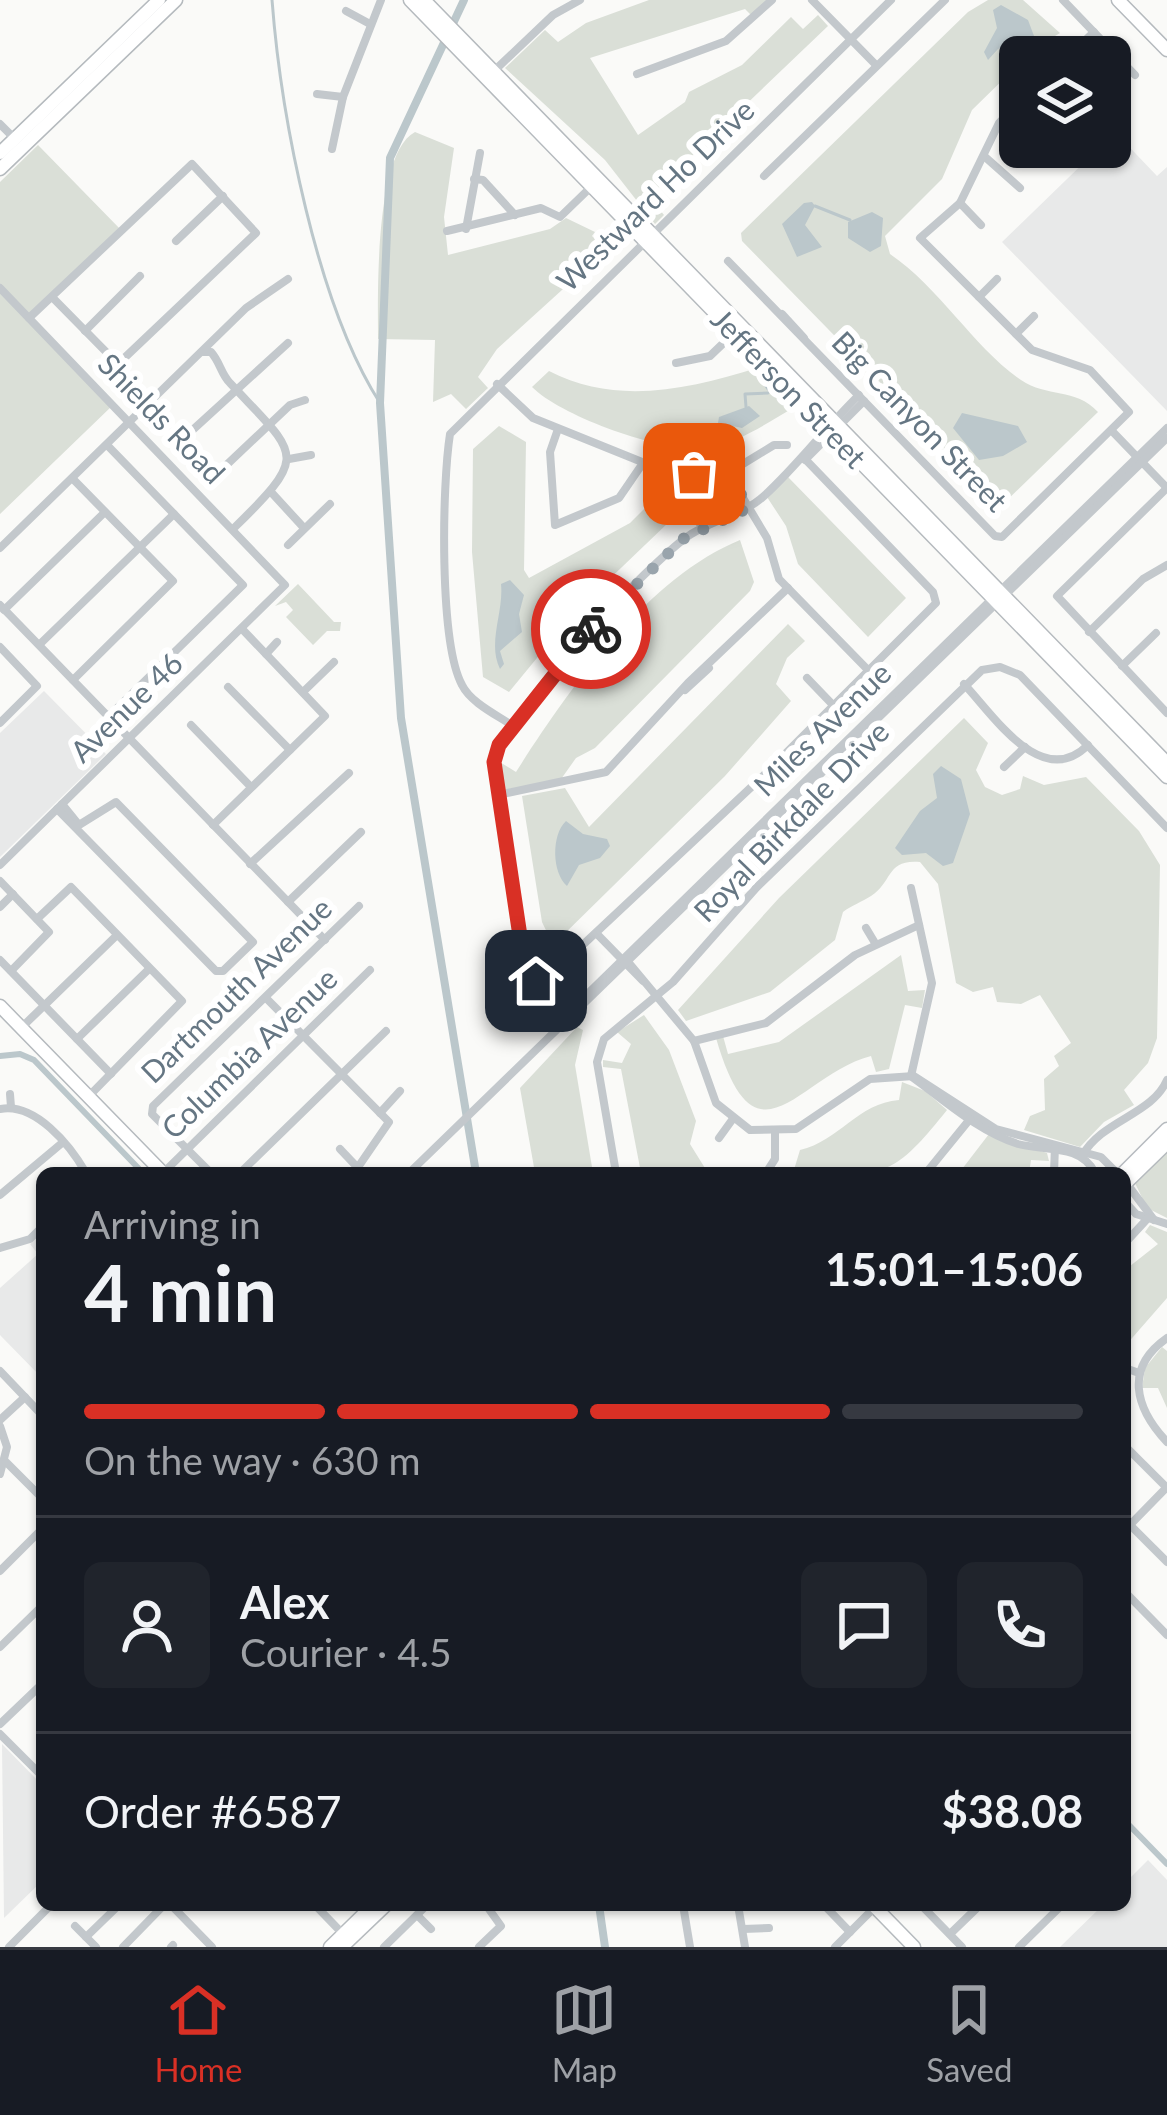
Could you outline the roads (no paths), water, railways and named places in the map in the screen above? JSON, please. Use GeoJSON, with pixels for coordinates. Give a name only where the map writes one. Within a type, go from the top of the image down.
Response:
{"type":"FeatureCollection","features":[{"type":"Feature","properties":{"kind":"main road"},"geometry":{"type":"LineString","coordinates":[[137,37],[163,0]]}},
{"type":"Feature","properties":{"kind":"main road"},"geometry":{"type":"LineString","coordinates":[[0,153],[163,0]]}},
{"type":"Feature","properties":{"kind":"main road"},"geometry":{"type":"LineString","coordinates":[[0,169],[176,0]]}},
{"type":"Feature","properties":{"kind":"main road"},"geometry":{"type":"LineString","coordinates":[[1118,0],[1167,50]]}},
{"type":"Feature","properties":{"kind":"main road","name":"Jefferson Street"},"geometry":{"type":"LineString","coordinates":[[417,2],[628,211],[734,333],[1167,770]]}},
{"type":"Feature","properties":{"kind":"main road","name":"Jefferson Street"},"geometry":{"type":"LineString","coordinates":[[488,70],[591,187],[778,364],[833,428]]}},
{"type":"Feature","properties":{"kind":"main road"},"geometry":{"type":"LineString","coordinates":[[591,187],[597,185],[628,211]]}},
{"type":"Feature","properties":{"kind":"main road"},"geometry":{"type":"LineString","coordinates":[[734,333],[739,331],[778,364]]}},
{"type":"Feature","properties":{"kind":"main road","name":"Jefferson Street"},"geometry":{"type":"LineString","coordinates":[[998,598],[1136,746],[1167,770]]}},
{"type":"Feature","properties":{"kind":"main road"},"geometry":{"type":"LineString","coordinates":[[0,1007],[157,1167]]}},
{"type":"Feature","properties":{"kind":"main road"},"geometry":{"type":"LineString","coordinates":[[1131,1170],[1167,1130]]}},
{"type":"Feature","properties":{"kind":"main road"},"geometry":{"type":"LineString","coordinates":[[1131,1173],[1167,1144]]}},
{"type":"Feature","properties":{"kind":"main road"},"geometry":{"type":"LineString","coordinates":[[343,1941],[368,1911]]}},
{"type":"Feature","properties":{"kind":"main road"},"geometry":{"type":"LineString","coordinates":[[329,1947],[379,1911]]}},
{"type":"Feature","properties":{"kind":"main road"},"geometry":{"type":"LineString","coordinates":[[879,1911],[914,1947]]}},
{"type":"Feature","properties":{"kind":"street"},"geometry":{"type":"LineString","coordinates":[[332,148],[343,98],[381,0]]}},
{"type":"Feature","properties":{"kind":"street"},"geometry":{"type":"LineString","coordinates":[[488,70],[553,15],[580,0]]}},
{"type":"Feature","properties":{"kind":"street"},"geometry":{"type":"LineString","coordinates":[[637,74],[727,41],[772,0]]}},
{"type":"Feature","properties":{"kind":"street"},"geometry":{"type":"LineString","coordinates":[[812,0],[876,65]]}},
{"type":"Feature","properties":{"kind":"street","name":"Westward Ho Drive"},"geometry":{"type":"LineString","coordinates":[[513,726],[471,696],[459,675],[444,536],[448,448],[454,426],[891,0]]}},
{"type":"Feature","properties":{"kind":"street"},"geometry":{"type":"LineString","coordinates":[[764,176],[945,0]]}},
{"type":"Feature","properties":{"kind":"street"},"geometry":{"type":"LineString","coordinates":[[1068,2],[1136,75]]}},
{"type":"Feature","properties":{"kind":"street"},"geometry":{"type":"LineString","coordinates":[[346,11],[370,24]]}},
{"type":"Feature","properties":{"kind":"street"},"geometry":{"type":"LineString","coordinates":[[1156,39],[1167,28]]}},
{"type":"Feature","properties":{"kind":"street"},"geometry":{"type":"LineString","coordinates":[[1090,36],[1094,32]]}},
{"type":"Feature","properties":{"kind":"street"},"geometry":{"type":"LineString","coordinates":[[317,94],[343,98]]}},
{"type":"Feature","properties":{"kind":"street"},"geometry":{"type":"LineString","coordinates":[[999,123],[960,203],[920,238],[1016,334],[1046,358],[1101,378],[1129,412],[1112,431],[1167,488],[1058,596],[1167,712]]}},
{"type":"Feature","properties":{"kind":"street"},"geometry":{"type":"LineString","coordinates":[[0,124],[15,139]]}},
{"type":"Feature","properties":{"kind":"street"},"geometry":{"type":"LineString","coordinates":[[466,229],[480,153]]}},
{"type":"Feature","properties":{"kind":"street"},"geometry":{"type":"LineString","coordinates":[[984,156],[1020,188]]}},
{"type":"Feature","properties":{"kind":"street"},"geometry":{"type":"LineString","coordinates":[[29,318],[192,164],[256,232],[118,364],[53,298]]}},
{"type":"Feature","properties":{"kind":"street"},"geometry":{"type":"LineString","coordinates":[[474,179],[483,180],[515,215]]}},
{"type":"Feature","properties":{"kind":"street"},"geometry":{"type":"LineString","coordinates":[[447,232],[542,208],[560,217],[591,187]]}},
{"type":"Feature","properties":{"kind":"street"},"geometry":{"type":"LineString","coordinates":[[176,241],[223,196]]}},
{"type":"Feature","properties":{"kind":"street"},"geometry":{"type":"LineString","coordinates":[[960,203],[981,225]]}},
{"type":"Feature","properties":{"kind":"street","name":"Big Canyon Street"},"geometry":{"type":"LineString","coordinates":[[728,261],[999,537],[1112,431]]}},
{"type":"Feature","properties":{"kind":"street"},"geometry":{"type":"LineString","coordinates":[[85,331],[140,276]]}},
{"type":"Feature","properties":{"kind":"street"},"geometry":{"type":"LineString","coordinates":[[0,548],[246,308],[288,279]]}},
{"type":"Feature","properties":{"kind":"street"},"geometry":{"type":"LineString","coordinates":[[979,296],[997,279]]}},
{"type":"Feature","properties":{"kind":"street","name":"Shields Road"},"geometry":{"type":"LineString","coordinates":[[0,288],[285,585]]}},
{"type":"Feature","properties":{"kind":"street"},"geometry":{"type":"LineString","coordinates":[[1016,334],[1034,316]]}},
{"type":"Feature","properties":{"kind":"street"},"geometry":{"type":"LineString","coordinates":[[676,363],[710,356],[734,333]]}},
{"type":"Feature","properties":{"kind":"street"},"geometry":{"type":"LineString","coordinates":[[186,436],[288,343]]}},
{"type":"Feature","properties":{"kind":"street"},"geometry":{"type":"LineString","coordinates":[[202,352],[219,361],[235,389],[271,423],[289,459],[286,475],[234,528]]}},
{"type":"Feature","properties":{"kind":"street"},"geometry":{"type":"LineString","coordinates":[[1072,364],[1073,353]]}},
{"type":"Feature","properties":{"kind":"street"},"geometry":{"type":"LineString","coordinates":[[497,384],[525,413],[643,463],[703,527]]}},
{"type":"Feature","properties":{"kind":"street"},"geometry":{"type":"LineString","coordinates":[[784,475],[806,460],[861,398]]}},
{"type":"Feature","properties":{"kind":"street"},"geometry":{"type":"LineString","coordinates":[[218,473],[290,405],[305,400]]}},
{"type":"Feature","properties":{"kind":"street"},"geometry":{"type":"LineString","coordinates":[[806,460],[936,600],[542,984],[523,956],[495,753],[584,636],[703,527],[748,508],[833,428]]}},
{"type":"Feature","properties":{"kind":"street","name":"Miles Avenue"},"geometry":{"type":"LineString","coordinates":[[1140,460],[1167,428]]}},
{"type":"Feature","properties":{"kind":"street"},"geometry":{"type":"LineString","coordinates":[[558,429],[550,452],[552,516],[560,525],[619,497],[643,463]]}},
{"type":"Feature","properties":{"kind":"street","name":"Miles Avenue"},"geometry":{"type":"LineString","coordinates":[[416,1167],[1167,438]]}},
{"type":"Feature","properties":{"kind":"street"},"geometry":{"type":"LineString","coordinates":[[694,474],[730,473],[775,445],[787,445]]}},
{"type":"Feature","properties":{"kind":"street"},"geometry":{"type":"LineString","coordinates":[[108,446],[243,586],[108,717]]}},
{"type":"Feature","properties":{"kind":"street"},"geometry":{"type":"LineString","coordinates":[[289,459],[311,455]]}},
{"type":"Feature","properties":{"kind":"street"},"geometry":{"type":"LineString","coordinates":[[730,473],[767,538],[776,574],[868,671]]}},
{"type":"Feature","properties":{"kind":"street"},"geometry":{"type":"LineString","coordinates":[[73,479],[172,578],[172,586],[73,680]]}},
{"type":"Feature","properties":{"kind":"street"},"geometry":{"type":"LineString","coordinates":[[271,492],[304,528]]}},
{"type":"Feature","properties":{"kind":"street"},"geometry":{"type":"LineString","coordinates":[[288,545],[330,505]]}},
{"type":"Feature","properties":{"kind":"street"},"geometry":{"type":"LineString","coordinates":[[105,512],[2,607],[326,940]]}},
{"type":"Feature","properties":{"kind":"street"},"geometry":{"type":"LineString","coordinates":[[40,644],[174,514]]}},
{"type":"Feature","properties":{"kind":"street"},"geometry":{"type":"LineString","coordinates":[[1089,632],[1143,579],[1167,565]]}},
{"type":"Feature","properties":{"kind":"street","name":"Avenue 46"},"geometry":{"type":"LineString","coordinates":[[0,865],[285,585]]}},
{"type":"Feature","properties":{"kind":"street"},"geometry":{"type":"LineString","coordinates":[[498,798],[599,777],[788,588]]}},
{"type":"Feature","properties":{"kind":"street"},"geometry":{"type":"LineString","coordinates":[[213,825],[324,717],[243,630]]}},
{"type":"Feature","properties":{"kind":"street"},"geometry":{"type":"LineString","coordinates":[[1122,666],[1156,633]]}},
{"type":"Feature","properties":{"kind":"street"},"geometry":{"type":"LineString","coordinates":[[266,654],[277,642]]}},
{"type":"Feature","properties":{"kind":"street"},"geometry":{"type":"LineString","coordinates":[[0,647],[38,686],[0,723]]}},
{"type":"Feature","properties":{"kind":"street"},"geometry":{"type":"LineString","coordinates":[[303,692],[334,662]]}},
{"type":"Feature","properties":{"kind":"street"},"geometry":{"type":"LineString","coordinates":[[1088,746],[1073,758],[1052,762],[1025,747],[964,684],[992,667],[1014,671],[1088,746],[1167,828]]}},
{"type":"Feature","properties":{"kind":"street"},"geometry":{"type":"LineString","coordinates":[[807,678],[832,704]]}},
{"type":"Feature","properties":{"kind":"street","name":"Royal Birkdale Drive"},"geometry":{"type":"LineString","coordinates":[[615,1167],[597,1061],[604,1039],[658,996],[756,888],[964,684]]}},
{"type":"Feature","properties":{"kind":"street"},"geometry":{"type":"LineString","coordinates":[[228,687],[290,750]]}},
{"type":"Feature","properties":{"kind":"street"},"geometry":{"type":"LineString","coordinates":[[190,725],[251,787]]}},
{"type":"Feature","properties":{"kind":"street"},"geometry":{"type":"LineString","coordinates":[[1004,767],[1025,747]]}},
{"type":"Feature","properties":{"kind":"street"},"geometry":{"type":"LineString","coordinates":[[250,864],[349,773]]}},
{"type":"Feature","properties":{"kind":"street"},"geometry":{"type":"LineString","coordinates":[[60,807],[220,972],[253,939],[113,802],[79,825]]}},
{"type":"Feature","properties":{"kind":"street"},"geometry":{"type":"LineString","coordinates":[[288,902],[361,832]]}},
{"type":"Feature","properties":{"kind":"street"},"geometry":{"type":"LineString","coordinates":[[0,881],[48,936],[11,971]]}},
{"type":"Feature","properties":{"kind":"street"},"geometry":{"type":"LineString","coordinates":[[37,919],[67,886],[182,1004],[89,1096]]}},
{"type":"Feature","properties":{"kind":"street"},"geometry":{"type":"LineString","coordinates":[[911,888],[932,975],[931,1001],[911,1076]]}},
{"type":"Feature","properties":{"kind":"street"},"geometry":{"type":"LineString","coordinates":[[0,907],[13,894]]}},
{"type":"Feature","properties":{"kind":"street","name":"Dartmouth Avenue"},"geometry":{"type":"LineString","coordinates":[[188,1149],[151,1112],[359,906]]}},
{"type":"Feature","properties":{"kind":"street"},"geometry":{"type":"LineString","coordinates":[[694,1042],[766,1023],[875,944],[919,925]]}},
{"type":"Feature","properties":{"kind":"street"},"geometry":{"type":"LineString","coordinates":[[866,928],[875,944]]}},
{"type":"Feature","properties":{"kind":"street"},"geometry":{"type":"LineString","coordinates":[[597,934],[658,996],[694,1042],[707,1090],[732,1120],[750,1130],[776,1133],[810,1122],[870,1078],[911,1076],[972,1119],[1015,1137],[1104,1159],[1112,1167]]}},
{"type":"Feature","properties":{"kind":"street"},"geometry":{"type":"LineString","coordinates":[[22,1027],[116,936]]}},
{"type":"Feature","properties":{"kind":"street"},"geometry":{"type":"LineString","coordinates":[[0,960],[111,1074]]}},
{"type":"Feature","properties":{"kind":"street"},"geometry":{"type":"LineString","coordinates":[[77,1039],[149,969]]}},
{"type":"Feature","properties":{"kind":"street","name":"Columbia Avenue"},"geometry":{"type":"LineString","coordinates":[[169,1167],[370,970]]}},
{"type":"Feature","properties":{"kind":"street"},"geometry":{"type":"LineString","coordinates":[[266,998],[390,1125],[358,1167]]}},
{"type":"Feature","properties":{"kind":"street"},"geometry":{"type":"LineString","coordinates":[[245,1167],[386,1031]]}},
{"type":"Feature","properties":{"kind":"street"},"geometry":{"type":"LineString","coordinates":[[1083,1154],[1097,1133],[1163,1090],[1167,1080]]}},
{"type":"Feature","properties":{"kind":"street"},"geometry":{"type":"LineString","coordinates":[[380,1112],[400,1091]]}},
{"type":"Feature","properties":{"kind":"street"},"geometry":{"type":"LineString","coordinates":[[10,1094],[5,1108],[36,1115],[81,1167]]}},
{"type":"Feature","properties":{"kind":"street"},"geometry":{"type":"LineString","coordinates":[[931,1167],[972,1119]]}},
{"type":"Feature","properties":{"kind":"street"},"geometry":{"type":"LineString","coordinates":[[719,1138],[732,1120]]}},
{"type":"Feature","properties":{"kind":"street"},"geometry":{"type":"LineString","coordinates":[[770,1167],[775,1159],[776,1133]]}},
{"type":"Feature","properties":{"kind":"street"},"geometry":{"type":"LineString","coordinates":[[0,1195],[62,1143]]}},
{"type":"Feature","properties":{"kind":"street"},"geometry":{"type":"LineString","coordinates":[[1054,1167],[1055,1147]]}},
{"type":"Feature","properties":{"kind":"street"},"geometry":{"type":"LineString","coordinates":[[188,1149],[205,1167]]}},
{"type":"Feature","properties":{"kind":"street"},"geometry":{"type":"LineString","coordinates":[[340,1149],[354,1167]]}},
{"type":"Feature","properties":{"kind":"street"},"geometry":{"type":"LineString","coordinates":[[1083,1154],[1091,1167]]}},
{"type":"Feature","properties":{"kind":"street"},"geometry":{"type":"LineString","coordinates":[[1131,1190],[1151,1218]]}},
{"type":"Feature","properties":{"kind":"street"},"geometry":{"type":"LineString","coordinates":[[1131,1206],[1167,1224]]}},
{"type":"Feature","properties":{"kind":"street"},"geometry":{"type":"LineString","coordinates":[[1131,1237],[1151,1218]]}},
{"type":"Feature","properties":{"kind":"street"},"geometry":{"type":"LineString","coordinates":[[0,1248],[36,1232]]}},
{"type":"Feature","properties":{"kind":"street"},"geometry":{"type":"LineString","coordinates":[[1167,1338],[1139,1373],[1138,1400],[1167,1442]]}},
{"type":"Feature","properties":{"kind":"street"},"geometry":{"type":"LineString","coordinates":[[1131,1370],[1139,1373]]}},
{"type":"Feature","properties":{"kind":"street"},"geometry":{"type":"LineString","coordinates":[[0,1371],[36,1408]]}},
{"type":"Feature","properties":{"kind":"street"},"geometry":{"type":"LineString","coordinates":[[0,1474],[6,1462],[0,1423],[25,1397]]}},
{"type":"Feature","properties":{"kind":"street"},"geometry":{"type":"LineString","coordinates":[[1131,1452],[1167,1488],[1131,1524]]}},
{"type":"Feature","properties":{"kind":"street"},"geometry":{"type":"LineString","coordinates":[[6,1462],[36,1492]]}},
{"type":"Feature","properties":{"kind":"street"},"geometry":{"type":"LineString","coordinates":[[1131,1530],[1167,1562]]}},
{"type":"Feature","properties":{"kind":"street"},"geometry":{"type":"LineString","coordinates":[[0,1571],[36,1535]]}},
{"type":"Feature","properties":{"kind":"street"},"geometry":{"type":"LineString","coordinates":[[1131,1598],[1167,1635]]}},
{"type":"Feature","properties":{"kind":"street"},"geometry":{"type":"LineString","coordinates":[[0,1647],[36,1612]]}},
{"type":"Feature","properties":{"kind":"street"},"geometry":{"type":"LineString","coordinates":[[0,1724],[36,1690]]}},
{"type":"Feature","properties":{"kind":"street"},"geometry":{"type":"LineString","coordinates":[[0,1734],[36,1765]]}},
{"type":"Feature","properties":{"kind":"street"},"geometry":{"type":"LineString","coordinates":[[16,1945],[46,1911]]}},
{"type":"Feature","properties":{"kind":"street"},"geometry":{"type":"LineString","coordinates":[[86,1937],[113,1911]]}},
{"type":"Feature","properties":{"kind":"street"},"geometry":{"type":"LineString","coordinates":[[123,1947],[161,1911]]}},
{"type":"Feature","properties":{"kind":"street"},"geometry":{"type":"LineString","coordinates":[[173,1911],[212,1947]]}},
{"type":"Feature","properties":{"kind":"street"},"geometry":{"type":"LineString","coordinates":[[323,1911],[343,1941]]}},
{"type":"Feature","properties":{"kind":"street"},"geometry":{"type":"LineString","coordinates":[[384,1947],[421,1911]]}},
{"type":"Feature","properties":{"kind":"street"},"geometry":{"type":"LineString","coordinates":[[479,1947],[501,1926],[490,1911]]}},
{"type":"Feature","properties":{"kind":"street"},"geometry":{"type":"LineString","coordinates":[[684,1911],[690,1947]]}},
{"type":"Feature","properties":{"kind":"street"},"geometry":{"type":"LineString","coordinates":[[739,1911],[745,1947]]}},
{"type":"Feature","properties":{"kind":"street"},"geometry":{"type":"LineString","coordinates":[[830,1911],[850,1932]]}},
{"type":"Feature","properties":{"kind":"street"},"geometry":{"type":"LineString","coordinates":[[835,1947],[869,1911]]}},
{"type":"Feature","properties":{"kind":"street"},"geometry":{"type":"LineString","coordinates":[[928,1911],[962,1947]]}},
{"type":"Feature","properties":{"kind":"street"},"geometry":{"type":"LineString","coordinates":[[950,1934],[974,1911]]}},
{"type":"Feature","properties":{"kind":"street"},"geometry":{"type":"LineString","coordinates":[[1018,1947],[1056,1911]]}},
{"type":"Feature","properties":{"kind":"street"},"geometry":{"type":"LineString","coordinates":[[417,1915],[431,1929]]}},
{"type":"Feature","properties":{"kind":"street"},"geometry":{"type":"LineString","coordinates":[[75,1926],[96,1947]]}},
{"type":"Feature","properties":{"kind":"street"},"geometry":{"type":"LineString","coordinates":[[743,1929],[769,1928]]}},
{"type":"Feature","properties":{"kind":"waterway"},"geometry":{"type":"LineString","coordinates":[[272,0],[284,99],[306,209],[338,315],[380,403]]}},
{"type":"Feature","properties":{"kind":"waterway"},"geometry":{"type":"LineString","coordinates":[[464,0],[390,158],[380,403],[401,718],[475,1167]]}},
{"type":"Feature","properties":{"kind":"waterway"},"geometry":{"type":"LineString","coordinates":[[815,206],[850,220]]}},
{"type":"Feature","properties":{"kind":"waterway"},"geometry":{"type":"LineString","coordinates":[[762,380],[768,389]]}},
{"type":"Feature","properties":{"kind":"waterway"},"geometry":{"type":"LineString","coordinates":[[746,407],[745,394],[768,393]]}},
{"type":"Feature","properties":{"kind":"waterway"},"geometry":{"type":"LineString","coordinates":[[0,1056],[20,1054],[34,1060],[137,1167]]}},
{"type":"Feature","properties":{"kind":"waterway"},"geometry":{"type":"LineString","coordinates":[[1131,1827],[1167,1864]]}},
{"type":"Feature","properties":{"kind":"waterway"},"geometry":{"type":"LineString","coordinates":[[600,1911],[605,1947]]}}]}
